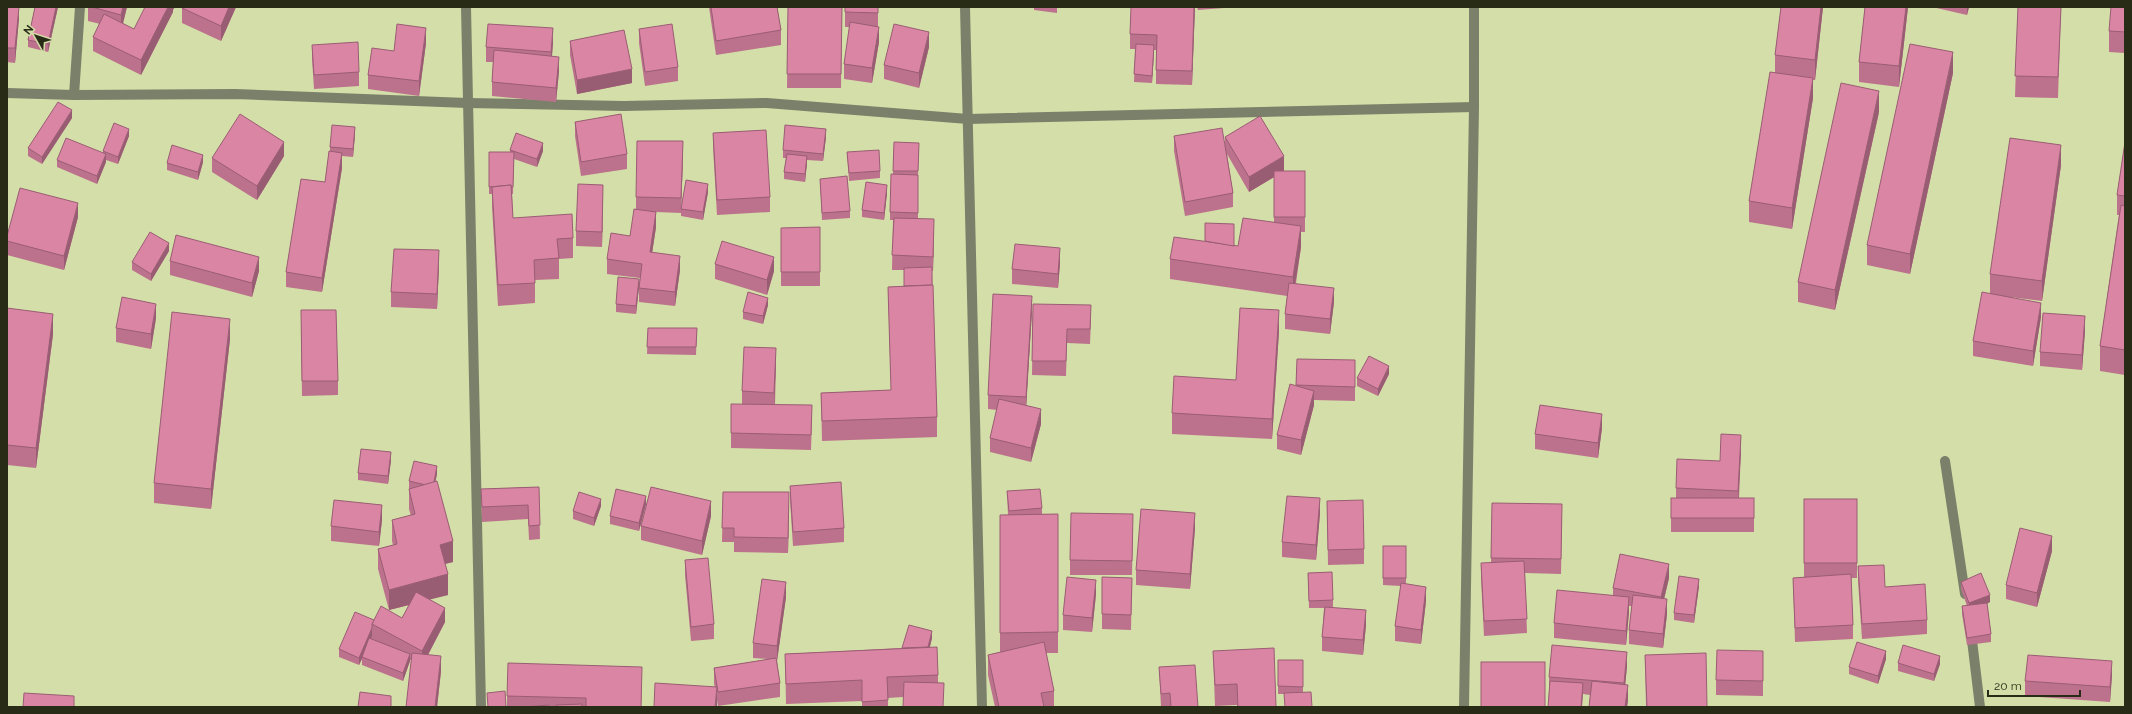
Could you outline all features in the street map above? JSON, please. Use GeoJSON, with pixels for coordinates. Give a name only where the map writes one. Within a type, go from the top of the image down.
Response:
{"type":"FeatureCollection","features":[{"type":"Feature","properties":{"kind":"street"},"geometry":{"type":"LineString","coordinates":[[74,95],[80,7]]}},
{"type":"Feature","properties":{"kind":"street"},"geometry":{"type":"LineString","coordinates":[[466,7],[481,707]]}},
{"type":"Feature","properties":{"kind":"street"},"geometry":{"type":"LineString","coordinates":[[965,7],[982,707]]}},
{"type":"Feature","properties":{"kind":"street"},"geometry":{"type":"LineString","coordinates":[[1464,707],[1474,106],[1474,7]]}},
{"type":"Feature","properties":{"kind":"street"},"geometry":{"type":"LineString","coordinates":[[7,93],[74,95],[235,94],[467,103],[624,106],[767,103],[968,119],[1474,106]]}},
{"type":"Feature","properties":{"kind":"street"},"geometry":{"type":"LineString","coordinates":[[1945,461],[1967,608]]}},
{"type":"Feature","properties":{"kind":"street"},"geometry":{"type":"LineString","coordinates":[[1970,623],[1980,707]]}},
{"type":"Feature","properties":{"kind":"building"},"geometry":{"type":"Polygon","coordinates":[[[7,7],[19,7],[15,48],[7,48],[7,7]]]}},
{"type":"Feature","properties":{"kind":"building"},"geometry":{"type":"Polygon","coordinates":[[[35,7],[56,7],[48,44],[28,40],[35,7]]]}},
{"type":"Feature","properties":{"kind":"building"},"geometry":{"type":"Polygon","coordinates":[[[92,7],[123,7],[121,15],[92,7]]]}},
{"type":"Feature","properties":{"kind":"building"},"geometry":{"type":"Polygon","coordinates":[[[145,7],[168,7],[141,60],[93,37],[104,14],[134,29],[145,7]]]}},
{"type":"Feature","properties":{"kind":"building"},"geometry":{"type":"Polygon","coordinates":[[[182,7],[229,7],[221,26],[182,7]]]}},
{"type":"Feature","properties":{"kind":"building"},"geometry":{"type":"Polygon","coordinates":[[[711,7],[777,7],[781,30],[716,41],[711,7]]]}},
{"type":"Feature","properties":{"kind":"building"},"geometry":{"type":"Polygon","coordinates":[[[788,7],[842,7],[841,74],[787,74],[788,7]]]}},
{"type":"Feature","properties":{"kind":"building"},"geometry":{"type":"Polygon","coordinates":[[[845,7],[878,7],[878,13],[845,12],[845,7]]]}},
{"type":"Feature","properties":{"kind":"building"},"geometry":{"type":"Polygon","coordinates":[[[1131,7],[1194,7],[1192,71],[1156,70],[1157,35],[1130,34],[1131,7]]]}},
{"type":"Feature","properties":{"kind":"building"},"geometry":{"type":"Polygon","coordinates":[[[1781,7],[1821,7],[1815,60],[1775,55],[1781,7]]]}},
{"type":"Feature","properties":{"kind":"building"},"geometry":{"type":"Polygon","coordinates":[[[1865,7],[1906,7],[1899,66],[1859,62],[1865,7]]]}},
{"type":"Feature","properties":{"kind":"building"},"geometry":{"type":"Polygon","coordinates":[[[2018,7],[2061,7],[2058,77],[2015,76],[2018,7]]]}},
{"type":"Feature","properties":{"kind":"building"},"geometry":{"type":"Polygon","coordinates":[[[2111,7],[2125,7],[2125,32],[2109,31],[2111,7]]]}},
{"type":"Feature","properties":{"kind":"building"},"geometry":{"type":"Polygon","coordinates":[[[850,22],[879,27],[872,68],[844,64],[850,22]]]}},
{"type":"Feature","properties":{"kind":"building"},"geometry":{"type":"Polygon","coordinates":[[[397,24],[426,28],[419,81],[368,75],[372,48],[394,51],[397,24]]]}},
{"type":"Feature","properties":{"kind":"building"},"geometry":{"type":"Polygon","coordinates":[[[488,24],[553,28],[551,52],[486,47],[488,24]]]}},
{"type":"Feature","properties":{"kind":"building"},"geometry":{"type":"Polygon","coordinates":[[[672,24],[678,67],[645,72],[639,29],[672,24]]]}},
{"type":"Feature","properties":{"kind":"building"},"geometry":{"type":"Polygon","coordinates":[[[894,24],[929,32],[919,73],[884,65],[894,24]]]}},
{"type":"Feature","properties":{"kind":"building"},"geometry":{"type":"Polygon","coordinates":[[[624,30],[632,69],[577,80],[570,41],[624,30]]]}},
{"type":"Feature","properties":{"kind":"building"},"geometry":{"type":"Polygon","coordinates":[[[358,42],[359,72],[314,75],[312,45],[358,42]]]}},
{"type":"Feature","properties":{"kind":"building"},"geometry":{"type":"Polygon","coordinates":[[[1136,44],[1154,45],[1152,76],[1134,74],[1136,44]]]}},
{"type":"Feature","properties":{"kind":"building"},"geometry":{"type":"Polygon","coordinates":[[[1910,44],[1953,52],[1910,254],[1867,245],[1910,44]]]}},
{"type":"Feature","properties":{"kind":"building"},"geometry":{"type":"Polygon","coordinates":[[[494,50],[559,57],[556,88],[492,82],[494,50]]]}},
{"type":"Feature","properties":{"kind":"building"},"geometry":{"type":"Polygon","coordinates":[[[1770,72],[1813,78],[1792,208],[1749,201],[1770,72]]]}},
{"type":"Feature","properties":{"kind":"building"},"geometry":{"type":"Polygon","coordinates":[[[1841,83],[1879,91],[1835,290],[1798,282],[1841,83]]]}},
{"type":"Feature","properties":{"kind":"building"},"geometry":{"type":"Polygon","coordinates":[[[58,102],[72,110],[42,157],[28,148],[58,102]]]}},
{"type":"Feature","properties":{"kind":"building"},"geometry":{"type":"Polygon","coordinates":[[[240,114],[284,142],[257,186],[212,158],[240,114]]]}},
{"type":"Feature","properties":{"kind":"building"},"geometry":{"type":"Polygon","coordinates":[[[621,114],[627,154],[581,162],[575,122],[621,114]]]}},
{"type":"Feature","properties":{"kind":"building"},"geometry":{"type":"Polygon","coordinates":[[[1260,116],[1284,156],[1249,177],[1225,137],[1260,116]]]}},
{"type":"Feature","properties":{"kind":"building"},"geometry":{"type":"Polygon","coordinates":[[[114,123],[129,129],[118,157],[103,151],[114,123]]]}},
{"type":"Feature","properties":{"kind":"building"},"geometry":{"type":"Polygon","coordinates":[[[332,125],[355,127],[353,149],[330,147],[332,125]]]}},
{"type":"Feature","properties":{"kind":"building"},"geometry":{"type":"Polygon","coordinates":[[[785,125],[826,129],[823,154],[783,150],[785,125]]]}},
{"type":"Feature","properties":{"kind":"building"},"geometry":{"type":"Polygon","coordinates":[[[1222,128],[1233,193],[1185,202],[1174,136],[1222,128]]]}},
{"type":"Feature","properties":{"kind":"building"},"geometry":{"type":"Polygon","coordinates":[[[766,130],[770,197],[717,200],[713,133],[766,130]]]}},
{"type":"Feature","properties":{"kind":"building"},"geometry":{"type":"Polygon","coordinates":[[[516,133],[543,143],[537,159],[510,150],[516,133]]]}},
{"type":"Feature","properties":{"kind":"building"},"geometry":{"type":"Polygon","coordinates":[[[66,138],[106,154],[97,176],[57,160],[66,138]]]}},
{"type":"Feature","properties":{"kind":"building"},"geometry":{"type":"Polygon","coordinates":[[[2010,138],[2061,145],[2042,281],[1990,274],[2010,138]]]}},
{"type":"Feature","properties":{"kind":"building"},"geometry":{"type":"Polygon","coordinates":[[[637,141],[683,141],[681,198],[636,197],[637,141]]]}},
{"type":"Feature","properties":{"kind":"building"},"geometry":{"type":"Polygon","coordinates":[[[894,142],[919,143],[918,171],[893,171],[894,142]]]}},
{"type":"Feature","properties":{"kind":"building"},"geometry":{"type":"Polygon","coordinates":[[[2125,142],[2125,196],[2117,195],[2125,142]]]}},
{"type":"Feature","properties":{"kind":"building"},"geometry":{"type":"Polygon","coordinates":[[[172,145],[203,155],[198,172],[167,163],[172,145]]]}},
{"type":"Feature","properties":{"kind":"building"},"geometry":{"type":"Polygon","coordinates":[[[879,150],[880,171],[849,173],[847,152],[879,150]]]}},
{"type":"Feature","properties":{"kind":"building"},"geometry":{"type":"Polygon","coordinates":[[[329,151],[342,153],[322,278],[286,272],[301,179],[325,182],[329,151]]]}},
{"type":"Feature","properties":{"kind":"building"},"geometry":{"type":"Polygon","coordinates":[[[489,152],[514,152],[513,187],[511,187],[511,185],[489,187],[489,152]]]}},
{"type":"Feature","properties":{"kind":"building"},"geometry":{"type":"Polygon","coordinates":[[[787,154],[807,156],[805,174],[784,172],[787,154]]]}},
{"type":"Feature","properties":{"kind":"building"},"geometry":{"type":"Polygon","coordinates":[[[1274,171],[1305,171],[1305,217],[1274,217],[1274,171]]]}},
{"type":"Feature","properties":{"kind":"building"},"geometry":{"type":"Polygon","coordinates":[[[891,174],[918,175],[918,213],[890,212],[891,174]]]}},
{"type":"Feature","properties":{"kind":"building"},"geometry":{"type":"Polygon","coordinates":[[[847,176],[850,211],[822,213],[820,179],[847,176]]]}},
{"type":"Feature","properties":{"kind":"building"},"geometry":{"type":"Polygon","coordinates":[[[686,180],[708,184],[703,212],[681,209],[686,180]]]}},
{"type":"Feature","properties":{"kind":"building"},"geometry":{"type":"Polygon","coordinates":[[[866,182],[887,185],[884,213],[862,210],[866,182]]]}},
{"type":"Feature","properties":{"kind":"building"},"geometry":{"type":"Polygon","coordinates":[[[578,184],[603,185],[602,232],[576,231],[578,184]]]}},
{"type":"Feature","properties":{"kind":"building"},"geometry":{"type":"Polygon","coordinates":[[[511,185],[513,218],[572,214],[573,238],[557,239],[559,258],[534,260],[535,283],[498,285],[492,187],[511,185]]]}},
{"type":"Feature","properties":{"kind":"building"},"geometry":{"type":"Polygon","coordinates":[[[20,188],[78,203],[64,256],[7,241],[20,188]]]}},
{"type":"Feature","properties":{"kind":"building"},"geometry":{"type":"Polygon","coordinates":[[[2121,205],[2125,206],[2125,350],[2100,346],[2121,205]]]}},
{"type":"Feature","properties":{"kind":"building"},"geometry":{"type":"Polygon","coordinates":[[[634,209],[656,212],[650,252],[680,256],[675,292],[639,288],[642,264],[607,259],[611,233],[630,236],[634,209]]]}},
{"type":"Feature","properties":{"kind":"building"},"geometry":{"type":"Polygon","coordinates":[[[894,218],[934,219],[933,257],[892,255],[894,218]]]}},
{"type":"Feature","properties":{"kind":"building"},"geometry":{"type":"Polygon","coordinates":[[[1243,218],[1301,226],[1293,277],[1170,259],[1174,237],[1238,246],[1243,218]]]}},
{"type":"Feature","properties":{"kind":"building"},"geometry":{"type":"Polygon","coordinates":[[[1205,223],[1234,224],[1234,246],[1205,241],[1205,223]]]}},
{"type":"Feature","properties":{"kind":"building"},"geometry":{"type":"Polygon","coordinates":[[[820,227],[820,272],[781,272],[781,228],[820,227]]]}},
{"type":"Feature","properties":{"kind":"building"},"geometry":{"type":"Polygon","coordinates":[[[150,232],[169,243],[151,274],[132,262],[150,232]]]}},
{"type":"Feature","properties":{"kind":"building"},"geometry":{"type":"Polygon","coordinates":[[[176,235],[259,257],[252,283],[170,261],[176,235]]]}},
{"type":"Feature","properties":{"kind":"building"},"geometry":{"type":"Polygon","coordinates":[[[722,241],[774,257],[767,280],[715,264],[722,241]]]}},
{"type":"Feature","properties":{"kind":"building"},"geometry":{"type":"Polygon","coordinates":[[[1015,244],[1060,248],[1058,274],[1012,269],[1015,244]]]}},
{"type":"Feature","properties":{"kind":"building"},"geometry":{"type":"Polygon","coordinates":[[[394,249],[439,250],[437,294],[391,292],[394,249]]]}},
{"type":"Feature","properties":{"kind":"building"},"geometry":{"type":"Polygon","coordinates":[[[932,267],[932,285],[904,286],[904,268],[932,267]]]}},
{"type":"Feature","properties":{"kind":"building"},"geometry":{"type":"Polygon","coordinates":[[[618,277],[639,279],[636,306],[616,304],[618,277]]]}},
{"type":"Feature","properties":{"kind":"building"},"geometry":{"type":"Polygon","coordinates":[[[1289,283],[1334,288],[1330,319],[1285,314],[1289,283]]]}},
{"type":"Feature","properties":{"kind":"building"},"geometry":{"type":"Polygon","coordinates":[[[933,285],[937,417],[822,421],[821,393],[891,390],[888,287],[933,285]]]}},
{"type":"Feature","properties":{"kind":"building"},"geometry":{"type":"Polygon","coordinates":[[[748,292],[768,298],[763,316],[743,312],[748,292]]]}},
{"type":"Feature","properties":{"kind":"building"},"geometry":{"type":"Polygon","coordinates":[[[1982,292],[2041,303],[2033,351],[1973,341],[1982,292]]]}},
{"type":"Feature","properties":{"kind":"building"},"geometry":{"type":"Polygon","coordinates":[[[993,294],[1032,296],[1026,397],[988,395],[993,294]]]}},
{"type":"Feature","properties":{"kind":"building"},"geometry":{"type":"Polygon","coordinates":[[[122,297],[156,304],[151,334],[116,328],[122,297]]]}},
{"type":"Feature","properties":{"kind":"building"},"geometry":{"type":"Polygon","coordinates":[[[1033,304],[1091,305],[1090,329],[1067,329],[1066,361],[1032,361],[1033,304]]]}},
{"type":"Feature","properties":{"kind":"building"},"geometry":{"type":"Polygon","coordinates":[[[7,308],[53,314],[36,448],[7,445],[7,308]]]}},
{"type":"Feature","properties":{"kind":"building"},"geometry":{"type":"Polygon","coordinates":[[[1240,308],[1279,310],[1272,419],[1172,413],[1174,376],[1236,380],[1240,308]]]}},
{"type":"Feature","properties":{"kind":"building"},"geometry":{"type":"Polygon","coordinates":[[[301,310],[336,310],[338,381],[302,381],[301,310]]]}},
{"type":"Feature","properties":{"kind":"building"},"geometry":{"type":"Polygon","coordinates":[[[172,312],[230,319],[211,489],[154,483],[172,312]]]}},
{"type":"Feature","properties":{"kind":"building"},"geometry":{"type":"Polygon","coordinates":[[[2043,313],[2085,316],[2082,355],[2040,352],[2043,313]]]}},
{"type":"Feature","properties":{"kind":"building"},"geometry":{"type":"Polygon","coordinates":[[[648,328],[697,328],[696,347],[647,347],[648,328]]]}},
{"type":"Feature","properties":{"kind":"building"},"geometry":{"type":"Polygon","coordinates":[[[744,347],[776,348],[774,393],[742,391],[744,347]]]}},
{"type":"Feature","properties":{"kind":"building"},"geometry":{"type":"Polygon","coordinates":[[[1369,356],[1389,366],[1378,389],[1357,378],[1369,356]]]}},
{"type":"Feature","properties":{"kind":"building"},"geometry":{"type":"Polygon","coordinates":[[[1297,359],[1355,360],[1355,387],[1296,385],[1297,359]]]}},
{"type":"Feature","properties":{"kind":"building"},"geometry":{"type":"Polygon","coordinates":[[[1290,384],[1314,391],[1301,440],[1277,435],[1290,384]]]}},
{"type":"Feature","properties":{"kind":"building"},"geometry":{"type":"Polygon","coordinates":[[[999,399],[1041,409],[1031,448],[990,438],[999,399]]]}},
{"type":"Feature","properties":{"kind":"building"},"geometry":{"type":"Polygon","coordinates":[[[731,404],[812,405],[811,435],[731,433],[731,404]]]}},
{"type":"Feature","properties":{"kind":"building"},"geometry":{"type":"Polygon","coordinates":[[[1540,405],[1602,414],[1598,443],[1535,434],[1540,405]]]}},
{"type":"Feature","properties":{"kind":"building"},"geometry":{"type":"Polygon","coordinates":[[[1721,434],[1741,435],[1738,491],[1676,488],[1677,459],[1720,461],[1721,434]]]}},
{"type":"Feature","properties":{"kind":"building"},"geometry":{"type":"Polygon","coordinates":[[[361,449],[391,452],[388,476],[358,473],[361,449]]]}},
{"type":"Feature","properties":{"kind":"building"},"geometry":{"type":"Polygon","coordinates":[[[414,461],[437,466],[434,482],[426,485],[409,481],[414,461]]]}},
{"type":"Feature","properties":{"kind":"building"},"geometry":{"type":"Polygon","coordinates":[[[437,481],[453,541],[440,545],[448,574],[389,590],[378,549],[397,544],[392,520],[415,514],[409,489],[437,481]]]}},
{"type":"Feature","properties":{"kind":"building"},"geometry":{"type":"Polygon","coordinates":[[[841,482],[844,528],[793,532],[790,486],[841,482]]]}},
{"type":"Feature","properties":{"kind":"building"},"geometry":{"type":"Polygon","coordinates":[[[539,487],[540,525],[529,526],[528,505],[482,507],[481,489],[539,487]]]}},
{"type":"Feature","properties":{"kind":"building"},"geometry":{"type":"Polygon","coordinates":[[[651,487],[711,501],[702,541],[641,526],[651,487]]]}},
{"type":"Feature","properties":{"kind":"building"},"geometry":{"type":"Polygon","coordinates":[[[616,489],[646,496],[639,523],[610,516],[616,489]]]}},
{"type":"Feature","properties":{"kind":"building"},"geometry":{"type":"Polygon","coordinates":[[[1040,489],[1042,508],[1009,511],[1007,491],[1040,489]]]}},
{"type":"Feature","properties":{"kind":"building"},"geometry":{"type":"Polygon","coordinates":[[[579,492],[601,499],[594,518],[573,511],[579,492]]]}},
{"type":"Feature","properties":{"kind":"building"},"geometry":{"type":"Polygon","coordinates":[[[723,492],[789,492],[788,538],[734,537],[734,528],[722,528],[723,492]]]}},
{"type":"Feature","properties":{"kind":"building"},"geometry":{"type":"Polygon","coordinates":[[[1287,496],[1320,498],[1316,545],[1282,542],[1287,496]]]}},
{"type":"Feature","properties":{"kind":"building"},"geometry":{"type":"Polygon","coordinates":[[[1671,498],[1754,498],[1754,518],[1671,518],[1671,498]]]}},
{"type":"Feature","properties":{"kind":"building"},"geometry":{"type":"Polygon","coordinates":[[[1804,499],[1857,499],[1857,563],[1804,563],[1804,499]]]}},
{"type":"Feature","properties":{"kind":"building"},"geometry":{"type":"Polygon","coordinates":[[[334,500],[382,505],[379,532],[331,526],[334,500]]]}},
{"type":"Feature","properties":{"kind":"building"},"geometry":{"type":"Polygon","coordinates":[[[1363,500],[1364,549],[1328,550],[1327,501],[1363,500]]]}},
{"type":"Feature","properties":{"kind":"building"},"geometry":{"type":"Polygon","coordinates":[[[1492,503],[1562,504],[1561,559],[1491,558],[1492,503]]]}},
{"type":"Feature","properties":{"kind":"building"},"geometry":{"type":"Polygon","coordinates":[[[1141,509],[1195,513],[1190,574],[1136,570],[1141,509]]]}},
{"type":"Feature","properties":{"kind":"building"},"geometry":{"type":"Polygon","coordinates":[[[1071,513],[1133,514],[1132,561],[1070,560],[1071,513]]]}},
{"type":"Feature","properties":{"kind":"building"},"geometry":{"type":"Polygon","coordinates":[[[1058,514],[1058,632],[1000,633],[1000,515],[1058,514]]]}},
{"type":"Feature","properties":{"kind":"building"},"geometry":{"type":"Polygon","coordinates":[[[2020,528],[2052,536],[2037,593],[2006,585],[2020,528]]]}},
{"type":"Feature","properties":{"kind":"building"},"geometry":{"type":"Polygon","coordinates":[[[1383,546],[1406,546],[1406,578],[1383,578],[1383,546]]]}},
{"type":"Feature","properties":{"kind":"building"},"geometry":{"type":"Polygon","coordinates":[[[1620,554],[1669,564],[1661,597],[1613,588],[1620,554]]]}},
{"type":"Feature","properties":{"kind":"building"},"geometry":{"type":"Polygon","coordinates":[[[708,558],[714,624],[691,627],[685,560],[708,558]]]}},
{"type":"Feature","properties":{"kind":"building"},"geometry":{"type":"Polygon","coordinates":[[[1524,561],[1527,619],[1484,621],[1481,563],[1524,561]]]}},
{"type":"Feature","properties":{"kind":"building"},"geometry":{"type":"Polygon","coordinates":[[[1884,565],[1885,587],[1925,584],[1927,620],[1862,624],[1858,566],[1884,565]]]}},
{"type":"Feature","properties":{"kind":"building"},"geometry":{"type":"Polygon","coordinates":[[[1332,572],[1333,600],[1309,601],[1308,573],[1332,572]]]}},
{"type":"Feature","properties":{"kind":"building"},"geometry":{"type":"Polygon","coordinates":[[[1981,573],[1990,595],[1969,603],[1961,582],[1981,573]]]}},
{"type":"Feature","properties":{"kind":"building"},"geometry":{"type":"Polygon","coordinates":[[[1851,574],[1853,625],[1795,628],[1793,578],[1851,574]]]}},
{"type":"Feature","properties":{"kind":"building"},"geometry":{"type":"Polygon","coordinates":[[[1679,576],[1699,579],[1694,615],[1674,613],[1679,576]]]}},
{"type":"Feature","properties":{"kind":"building"},"geometry":{"type":"Polygon","coordinates":[[[1067,577],[1096,580],[1092,618],[1063,615],[1067,577]]]}},
{"type":"Feature","properties":{"kind":"building"},"geometry":{"type":"Polygon","coordinates":[[[1102,577],[1132,578],[1131,615],[1102,614],[1102,577]]]}},
{"type":"Feature","properties":{"kind":"building"},"geometry":{"type":"Polygon","coordinates":[[[762,579],[786,582],[777,646],[753,643],[762,579]]]}},
{"type":"Feature","properties":{"kind":"building"},"geometry":{"type":"Polygon","coordinates":[[[1401,583],[1426,587],[1421,630],[1395,626],[1401,583]]]}},
{"type":"Feature","properties":{"kind":"building"},"geometry":{"type":"Polygon","coordinates":[[[1557,590],[1629,597],[1626,631],[1554,623],[1557,590]]]}},
{"type":"Feature","properties":{"kind":"building"},"geometry":{"type":"Polygon","coordinates":[[[416,592],[445,608],[422,651],[372,624],[381,606],[402,618],[416,592]]]}},
{"type":"Feature","properties":{"kind":"building"},"geometry":{"type":"Polygon","coordinates":[[[1633,595],[1667,599],[1663,634],[1629,630],[1633,595]]]}},
{"type":"Feature","properties":{"kind":"building"},"geometry":{"type":"Polygon","coordinates":[[[1987,603],[1991,634],[1967,638],[1962,606],[1987,603]]]}},
{"type":"Feature","properties":{"kind":"building"},"geometry":{"type":"Polygon","coordinates":[[[1325,607],[1366,610],[1363,640],[1322,637],[1325,607]]]}},
{"type":"Feature","properties":{"kind":"building"},"geometry":{"type":"Polygon","coordinates":[[[355,612],[374,620],[359,658],[339,649],[355,612]]]}},
{"type":"Feature","properties":{"kind":"building"},"geometry":{"type":"Polygon","coordinates":[[[909,625],[932,631],[928,647],[902,648],[909,625]]]}},
{"type":"Feature","properties":{"kind":"building"},"geometry":{"type":"Polygon","coordinates":[[[369,638],[410,654],[403,673],[362,657],[369,638]]]}},
{"type":"Feature","properties":{"kind":"building"},"geometry":{"type":"Polygon","coordinates":[[[1044,642],[1054,691],[1041,693],[1044,707],[999,707],[988,655],[1044,642]]]}},
{"type":"Feature","properties":{"kind":"building"},"geometry":{"type":"Polygon","coordinates":[[[1857,642],[1886,651],[1878,676],[1849,667],[1857,642]]]}},
{"type":"Feature","properties":{"kind":"building"},"geometry":{"type":"Polygon","coordinates":[[[1552,645],[1627,652],[1624,683],[1549,677],[1552,645]]]}},
{"type":"Feature","properties":{"kind":"building"},"geometry":{"type":"Polygon","coordinates":[[[1903,645],[1940,656],[1934,674],[1898,663],[1903,645]]]}},
{"type":"Feature","properties":{"kind":"building"},"geometry":{"type":"Polygon","coordinates":[[[937,647],[938,675],[887,677],[888,700],[862,702],[862,680],[786,684],[785,654],[937,647]]]}},
{"type":"Feature","properties":{"kind":"building"},"geometry":{"type":"Polygon","coordinates":[[[1274,648],[1276,707],[1238,707],[1237,684],[1215,685],[1213,651],[1274,648]]]}},
{"type":"Feature","properties":{"kind":"building"},"geometry":{"type":"Polygon","coordinates":[[[1717,650],[1763,651],[1763,681],[1716,680],[1717,650]]]}},
{"type":"Feature","properties":{"kind":"building"},"geometry":{"type":"Polygon","coordinates":[[[412,653],[441,656],[435,707],[406,707],[412,653]]]}},
{"type":"Feature","properties":{"kind":"building"},"geometry":{"type":"Polygon","coordinates":[[[1706,653],[1707,707],[1647,707],[1645,655],[1706,653]]]}},
{"type":"Feature","properties":{"kind":"building"},"geometry":{"type":"Polygon","coordinates":[[[2028,655],[2112,661],[2110,687],[2025,681],[2028,655]]]}},
{"type":"Feature","properties":{"kind":"building"},"geometry":{"type":"Polygon","coordinates":[[[776,658],[780,683],[718,692],[714,668],[776,658]]]}},
{"type":"Feature","properties":{"kind":"building"},"geometry":{"type":"Polygon","coordinates":[[[1278,660],[1303,660],[1303,687],[1278,686],[1278,660]]]}},
{"type":"Feature","properties":{"kind":"building"},"geometry":{"type":"Polygon","coordinates":[[[1481,662],[1545,662],[1545,707],[1481,707],[1481,662]]]}},
{"type":"Feature","properties":{"kind":"building"},"geometry":{"type":"Polygon","coordinates":[[[508,663],[642,667],[641,707],[586,707],[586,698],[507,696],[508,663]]]}},
{"type":"Feature","properties":{"kind":"building"},"geometry":{"type":"Polygon","coordinates":[[[1195,665],[1198,707],[1171,707],[1170,693],[1161,694],[1159,667],[1195,665]]]}},
{"type":"Feature","properties":{"kind":"building"},"geometry":{"type":"Polygon","coordinates":[[[1550,681],[1583,683],[1581,707],[1548,707],[1550,681]]]}},
{"type":"Feature","properties":{"kind":"building"},"geometry":{"type":"Polygon","coordinates":[[[1592,681],[1628,685],[1625,707],[1589,707],[1592,681]]]}},
{"type":"Feature","properties":{"kind":"building"},"geometry":{"type":"Polygon","coordinates":[[[904,682],[944,683],[943,707],[903,707],[904,682]]]}},
{"type":"Feature","properties":{"kind":"building"},"geometry":{"type":"Polygon","coordinates":[[[655,683],[717,687],[715,707],[654,707],[655,683]]]}},
{"type":"Feature","properties":{"kind":"building"},"geometry":{"type":"Polygon","coordinates":[[[505,691],[506,707],[488,707],[487,693],[505,691]]]}},
{"type":"Feature","properties":{"kind":"building"},"geometry":{"type":"Polygon","coordinates":[[[360,692],[391,696],[391,707],[358,707],[360,692]]]}},
{"type":"Feature","properties":{"kind":"building"},"geometry":{"type":"Polygon","coordinates":[[[1311,692],[1312,707],[1285,707],[1284,693],[1311,692]]]}},
{"type":"Feature","properties":{"kind":"building"},"geometry":{"type":"Polygon","coordinates":[[[24,693],[74,696],[74,707],[23,707],[24,693]]]}},
{"type":"Feature","properties":{"kind":"building"},"geometry":{"type":"Polygon","coordinates":[[[582,704],[582,707],[556,707],[556,705],[582,704]]]}},
{"type":"Feature","properties":{"kind":"building"},"geometry":{"type":"Polygon","coordinates":[[[549,705],[549,707],[525,707],[549,705]]]}}]}
